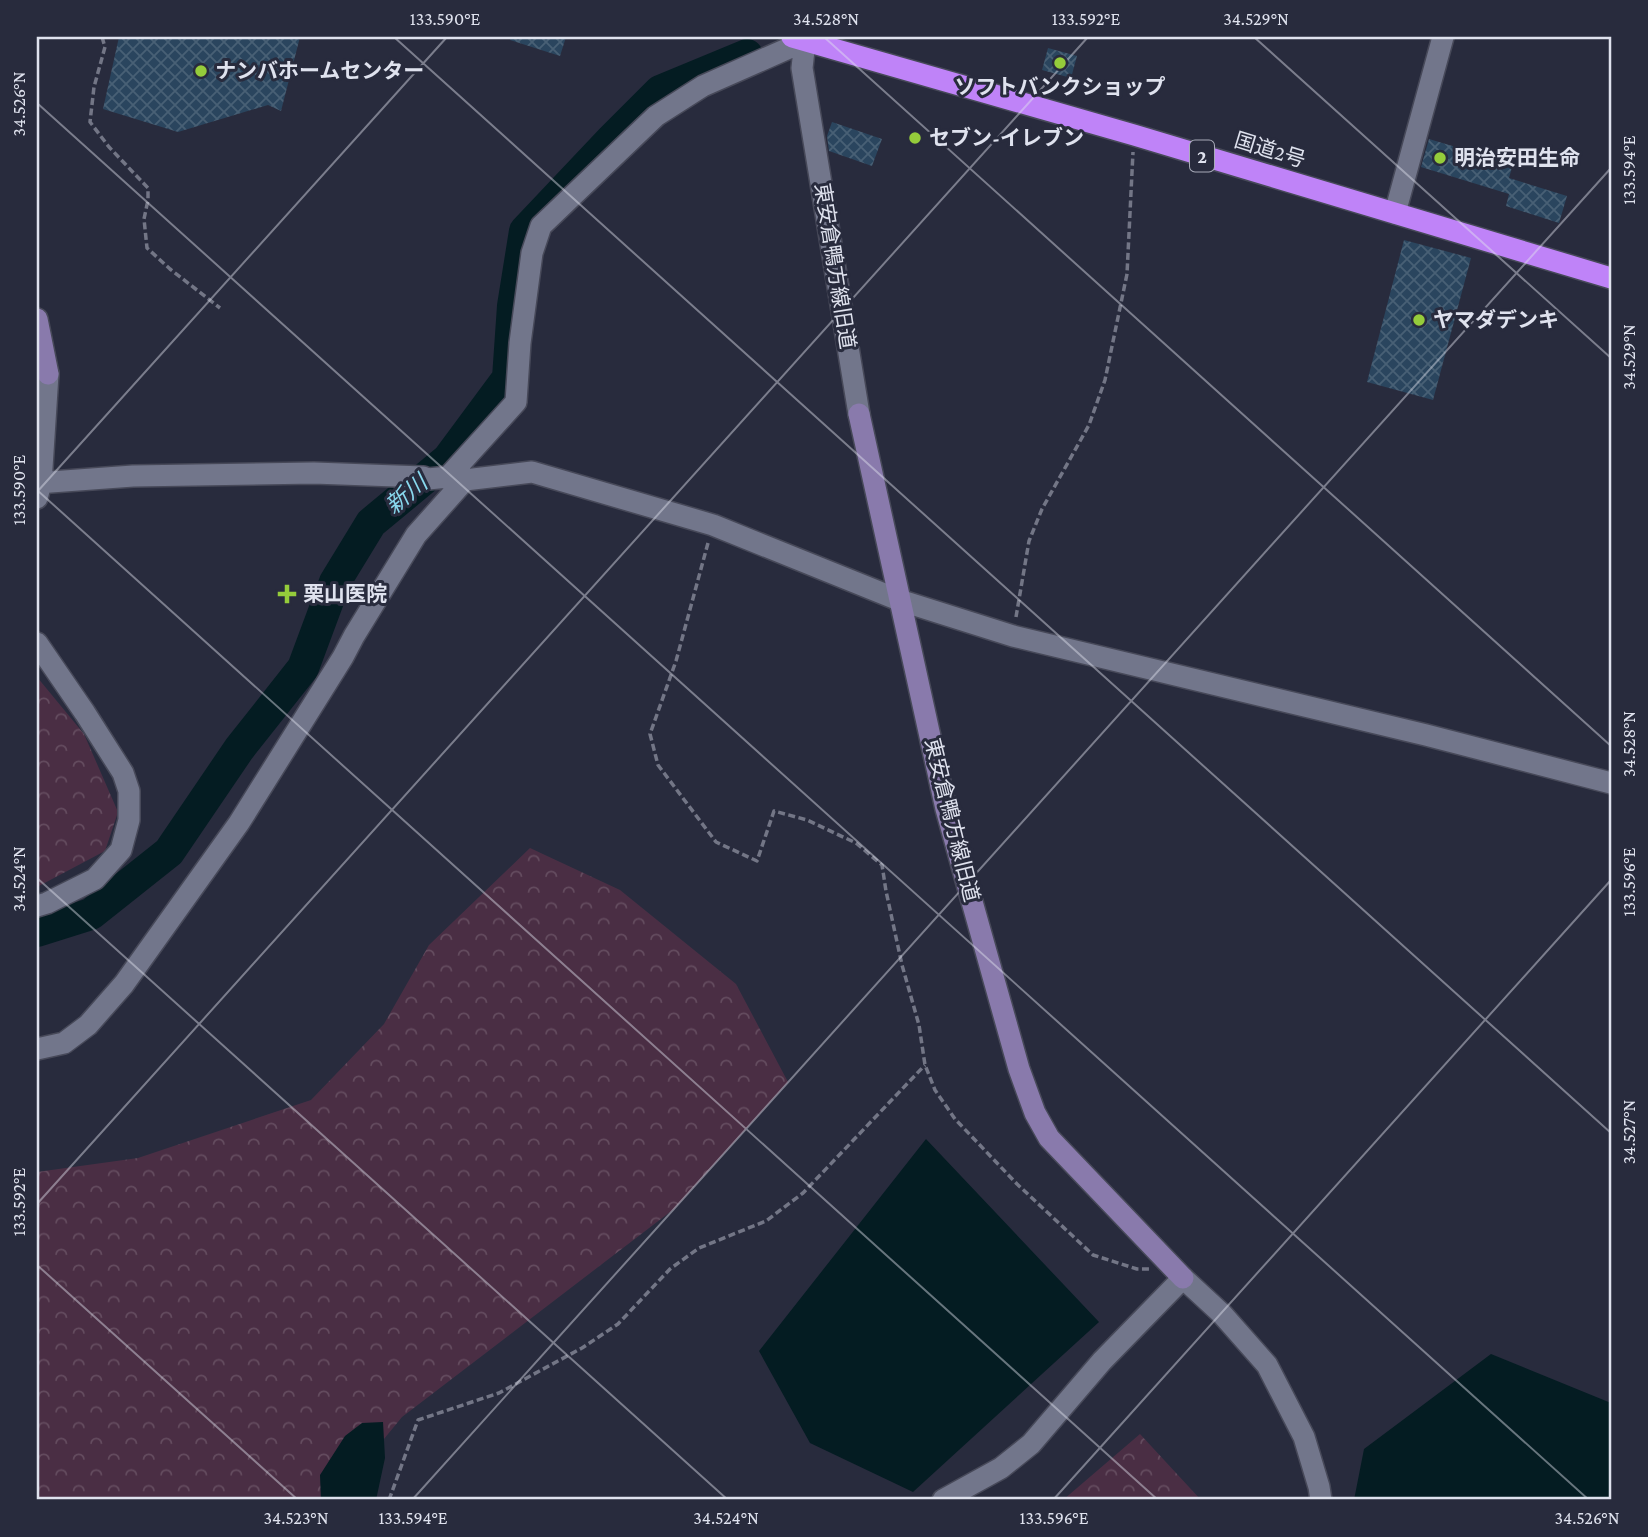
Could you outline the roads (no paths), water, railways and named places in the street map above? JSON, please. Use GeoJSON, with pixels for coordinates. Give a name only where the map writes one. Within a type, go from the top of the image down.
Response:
{"type":"FeatureCollection","features":[{"type":"Feature","properties":{"kind":"highway","name":"国道2号"},"geometry":{"type":"LineString","coordinates":[[802,38],[1611,278]]}},
{"type":"Feature","properties":{"kind":"street"},"geometry":{"type":"LineString","coordinates":[[1395,213],[1443,37]]}},
{"type":"Feature","properties":{"kind":"street"},"geometry":{"type":"LineString","coordinates":[[37,1049],[64,1043],[88,1025],[124,984],[239,823],[416,535],[516,402],[520,343],[532,253],[541,226],[656,116],[703,86],[802,38]]}},
{"type":"Feature","properties":{"kind":"street","name":"東安倉鴨方線旧道"},"geometry":{"type":"LineString","coordinates":[[802,38],[802,68],[859,414],[946,809],[1019,1069],[1035,1113],[1049,1138],[1178,1274],[1222,1314],[1267,1365],[1304,1437],[1321,1500]]}},
{"type":"Feature","properties":{"kind":"street"},"geometry":{"type":"LineString","coordinates":[[37,319],[42,375],[38,488],[133,476],[314,472],[457,479],[532,472],[713,525],[899,600],[1013,636],[1426,735],[1611,783]]}},
{"type":"Feature","properties":{"kind":"street"},"geometry":{"type":"LineString","coordinates":[[37,643],[123,773],[129,791],[129,820],[121,850],[95,879],[37,906]]}},
{"type":"Feature","properties":{"kind":"street"},"geometry":{"type":"LineString","coordinates":[[943,1500],[1001,1468],[1031,1444],[1178,1274]]}},
{"type":"Feature","properties":{"kind":"water"},"geometry":{"type":"Polygon","coordinates":[[[926,1139],[1099,1322],[913,1492],[810,1443],[759,1351],[926,1139]]]}},
{"type":"Feature","properties":{"kind":"water"},"geometry":{"type":"Polygon","coordinates":[[[1491,1354],[1611,1403],[1611,1500],[1354,1500],[1364,1449],[1491,1354]]]}},
{"type":"Feature","properties":{"kind":"water"},"geometry":{"type":"Polygon","coordinates":[[[383,1422],[385,1458],[376,1500],[321,1500],[320,1475],[345,1436],[362,1423],[383,1422]]]}},
{"type":"Feature","properties":{"kind":"waterway","name":"新川"},"geometry":{"type":"LineString","coordinates":[[37,931],[91,914],[169,852],[239,749],[303,668],[335,582],[371,523],[448,459],[508,378],[513,306],[525,231],[660,91],[747,55]]}},
{"type":"Feature","properties":{"kind":"place","name":"ソフトバンクショップ"},"geometry":{"type":"Point","coordinates":[1060,63]}},
{"type":"Feature","properties":{"kind":"place","name":"ナンバホームセンター"},"geometry":{"type":"Point","coordinates":[201,71]}},
{"type":"Feature","properties":{"kind":"place","name":"セブン-イレブン"},"geometry":{"type":"Point","coordinates":[915,138]}},
{"type":"Feature","properties":{"kind":"place","name":"明治安田生命"},"geometry":{"type":"Point","coordinates":[1440,158]}},
{"type":"Feature","properties":{"kind":"place","name":"ヤマダデンキ"},"geometry":{"type":"Point","coordinates":[1419,320]}},
{"type":"Feature","properties":{"kind":"place","name":"栗山医院"},"geometry":{"type":"Point","coordinates":[287,594]}}]}
